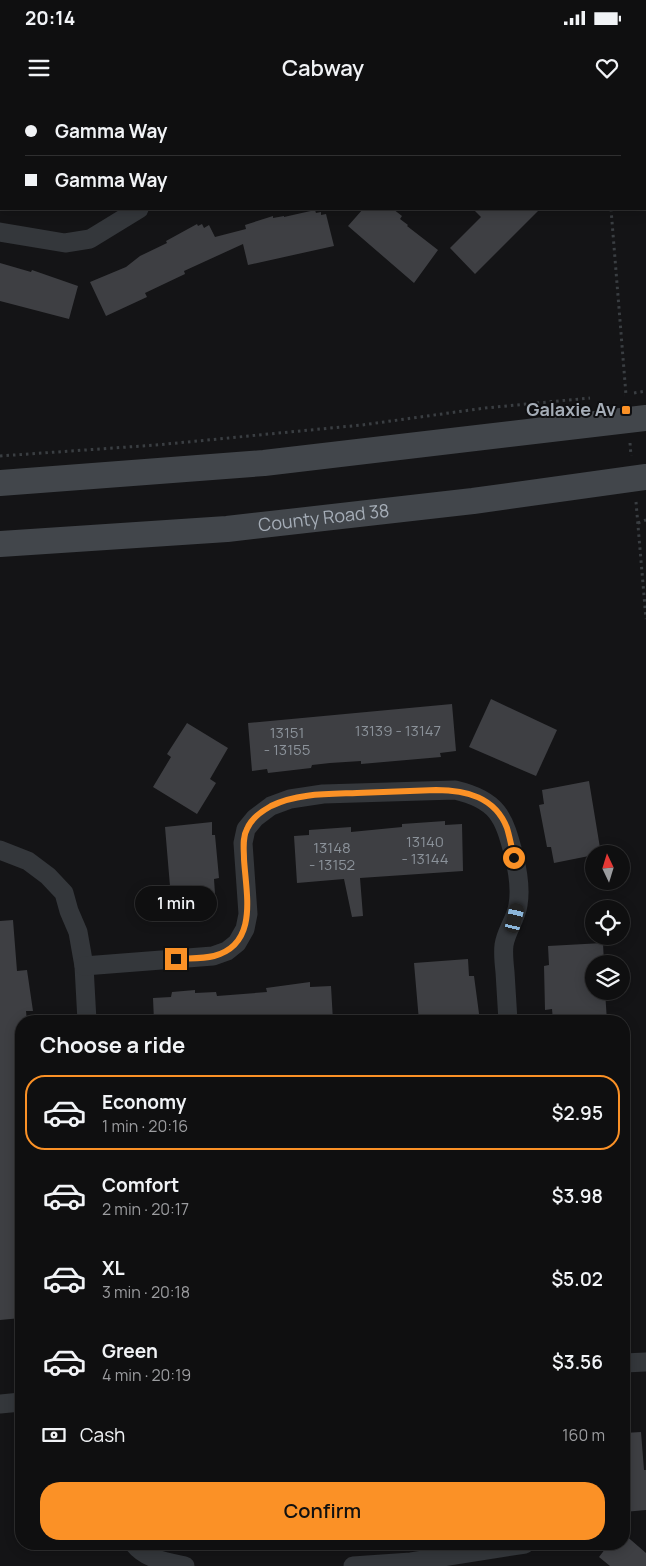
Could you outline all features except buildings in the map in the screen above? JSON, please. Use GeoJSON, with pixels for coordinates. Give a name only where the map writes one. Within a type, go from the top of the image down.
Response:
{"type":"FeatureCollection","features":[{"type":"Feature","properties":{"kind":"main road"},"geometry":{"type":"LineString","coordinates":[[0,483],[264,463],[646,418]]}},
{"type":"Feature","properties":{"kind":"main road","name":"County Road 38"},"geometry":{"type":"LineString","coordinates":[[0,544],[227,529],[473,501],[646,477]]}},
{"type":"Feature","properties":{"kind":"street"},"geometry":{"type":"LineString","coordinates":[[0,232],[65,243],[90,239],[137,210]]}},
{"type":"Feature","properties":{"kind":"street"},"geometry":{"type":"LineString","coordinates":[[84,966],[213,956],[227,951],[237,943],[245,929],[248,914],[243,844],[246,829],[255,818],[270,806],[290,799],[323,794],[455,790],[474,794],[498,813],[506,828],[518,874],[520,891],[518,906],[504,944],[508,1015]]}},
{"type":"Feature","properties":{"kind":"street"},"geometry":{"type":"LineString","coordinates":[[0,850],[28,861],[48,876],[64,893],[78,932],[84,966],[87,1015]]}},
{"type":"Feature","properties":{"kind":"street"},"geometry":{"type":"LineString","coordinates":[[630,1363],[646,1362]]}},
{"type":"Feature","properties":{"kind":"street"},"geometry":{"type":"LineString","coordinates":[[0,1404],[15,1403]]}},
{"type":"Feature","properties":{"kind":"street"},"geometry":{"type":"LineString","coordinates":[[138,1550],[160,1560],[185,1566]]}},
{"type":"Feature","properties":{"kind":"street"},"geometry":{"type":"LineString","coordinates":[[353,1566],[411,1562],[487,1550]]}},
{"type":"Feature","properties":{"kind":"path"},"geometry":{"type":"LineString","coordinates":[[611,210],[626,395],[617,396]]}},
{"type":"Feature","properties":{"kind":"path"},"geometry":{"type":"LineString","coordinates":[[0,456],[156,445],[323,429],[485,408],[598,398]]}},
{"type":"Feature","properties":{"kind":"path"},"geometry":{"type":"LineString","coordinates":[[646,520],[638,523],[646,619]]}},
{"type":"Feature","properties":{"kind":"place","name":"Galaxie Av"},"geometry":{"type":"Point","coordinates":[626,410]}},
{"type":"Feature","properties":{"kind":"route"},"geometry":{"type":"LineString","coordinates":[[176,959],[213,956],[227,951],[237,943],[245,929],[248,914],[243,844],[246,829],[255,818],[270,806],[290,799],[323,794],[436,790],[455,790],[474,794],[498,813],[506,828],[514,858]]}}]}
